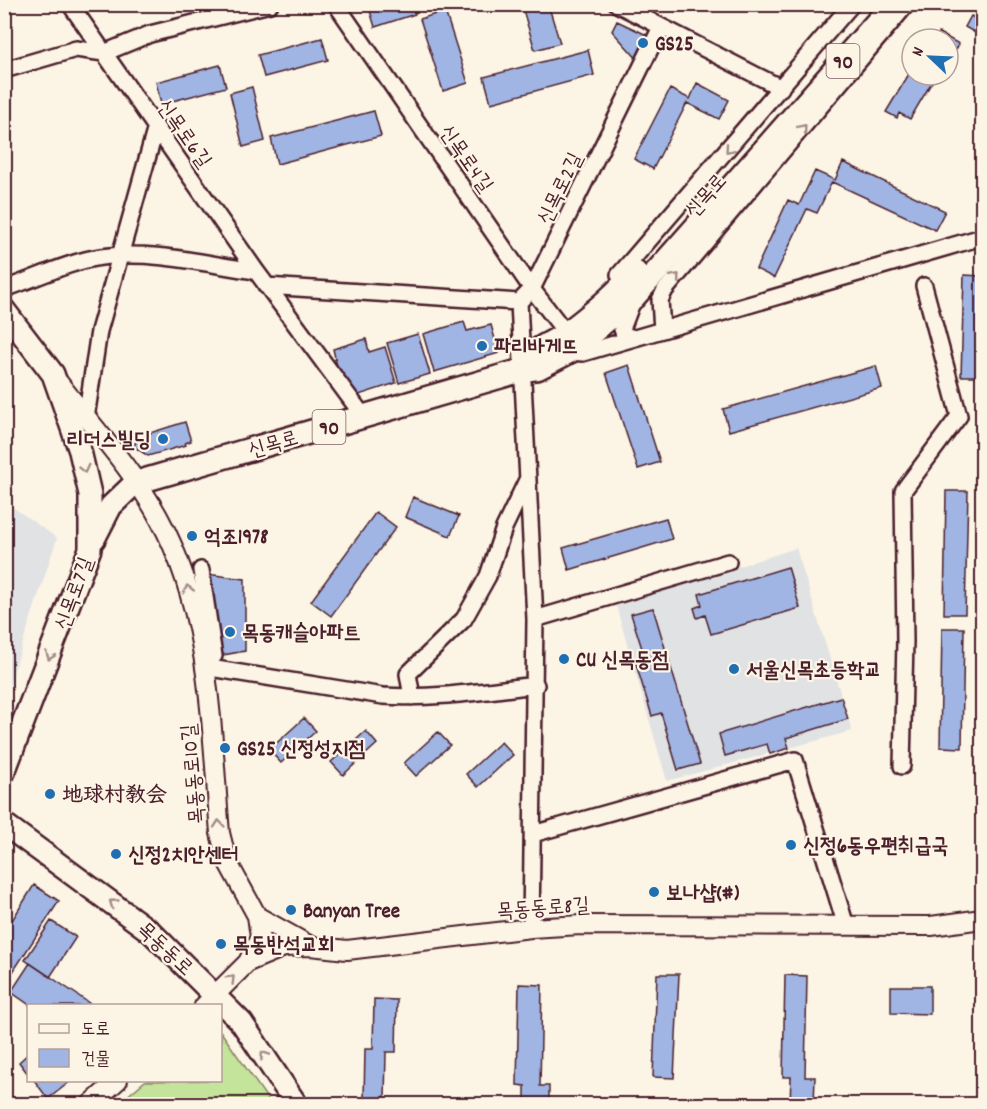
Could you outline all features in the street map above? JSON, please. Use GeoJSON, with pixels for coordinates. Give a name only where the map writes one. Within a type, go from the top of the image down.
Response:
{"type":"FeatureCollection","features":[{"type":"Feature","properties":{"kind":"main road","name":"신목로"},"geometry":{"type":"LineString","coordinates":[[568,343],[610,297],[620,290],[876,4]]}},
{"type":"Feature","properties":{"kind":"main road","name":"신목로"},"geometry":{"type":"LineString","coordinates":[[135,483],[523,370],[534,351],[568,343],[634,297],[786,105],[893,4]]}},
{"type":"Feature","properties":{"kind":"main road"},"geometry":{"type":"LineString","coordinates":[[4,310],[53,374]]}},
{"type":"Feature","properties":{"kind":"main road","name":"신목로7길"},"geometry":{"type":"LineString","coordinates":[[4,772],[90,549],[90,494],[80,451],[53,374]]}},
{"type":"Feature","properties":{"kind":"main road"},"geometry":{"type":"LineString","coordinates":[[90,549],[102,520],[111,506],[135,483]]}},
{"type":"Feature","properties":{"kind":"main road","name":"목동동로"},"geometry":{"type":"LineString","coordinates":[[4,824],[151,932],[209,1001]]}},
{"type":"Feature","properties":{"kind":"main road","name":"목동동로"},"geometry":{"type":"LineString","coordinates":[[222,1010],[242,1023],[296,1104]]}},
{"type":"Feature","properties":{"kind":"street","name":"신목로6길"},"geometry":{"type":"LineString","coordinates":[[70,4],[266,286],[364,417]]}},
{"type":"Feature","properties":{"kind":"street"},"geometry":{"type":"LineString","coordinates":[[4,70],[76,49],[104,53],[150,34],[270,4]]}},
{"type":"Feature","properties":{"kind":"street","name":"신목로4길"},"geometry":{"type":"LineString","coordinates":[[336,4],[568,343]]}},
{"type":"Feature","properties":{"kind":"street"},"geometry":{"type":"LineString","coordinates":[[617,4],[661,27],[786,105],[852,4]]}},
{"type":"Feature","properties":{"kind":"street"},"geometry":{"type":"LineString","coordinates":[[662,330],[660,300],[665,290],[907,4]]}},
{"type":"Feature","properties":{"kind":"street","name":"신목로2길"},"geometry":{"type":"LineString","coordinates":[[519,302],[532,290],[661,27]]}},
{"type":"Feature","properties":{"kind":"street"},"geometry":{"type":"LineString","coordinates":[[86,418],[99,331],[118,255],[156,127]]}},
{"type":"Feature","properties":{"kind":"street","name":"신목로"},"geometry":{"type":"LineString","coordinates":[[568,343],[583,353],[982,237]]}},
{"type":"Feature","properties":{"kind":"street"},"geometry":{"type":"LineString","coordinates":[[4,289],[98,257],[118,255],[144,255],[256,271]]}},
{"type":"Feature","properties":{"kind":"street"},"geometry":{"type":"LineString","coordinates":[[266,286],[519,302],[535,619],[536,685],[531,928]]}},
{"type":"Feature","properties":{"kind":"street"},"geometry":{"type":"LineString","coordinates":[[902,766],[905,641],[903,490],[959,416],[924,286]]}},
{"type":"Feature","properties":{"kind":"street"},"geometry":{"type":"LineString","coordinates":[[634,297],[622,333],[634,338]]}},
{"type":"Feature","properties":{"kind":"street"},"geometry":{"type":"LineString","coordinates":[[53,374],[135,483]]}},
{"type":"Feature","properties":{"kind":"street"},"geometry":{"type":"LineString","coordinates":[[412,698],[408,674],[464,619],[488,576],[504,528],[528,479]]}},
{"type":"Feature","properties":{"kind":"street","name":"목동동로10길"},"geometry":{"type":"LineString","coordinates":[[135,483],[161,521],[184,574],[204,662],[220,833],[227,861],[257,916]]}},
{"type":"Feature","properties":{"kind":"street"},"geometry":{"type":"LineString","coordinates":[[535,619],[728,562]]}},
{"type":"Feature","properties":{"kind":"street"},"geometry":{"type":"LineString","coordinates":[[201,570],[209,590],[214,656],[204,662]]}},
{"type":"Feature","properties":{"kind":"street"},"geometry":{"type":"LineString","coordinates":[[204,662],[383,696],[412,698],[536,685]]}},
{"type":"Feature","properties":{"kind":"street"},"geometry":{"type":"LineString","coordinates":[[533,834],[795,760],[846,926]]}},
{"type":"Feature","properties":{"kind":"street"},"geometry":{"type":"LineString","coordinates":[[257,916],[310,946]]}},
{"type":"Feature","properties":{"kind":"street"},"geometry":{"type":"LineString","coordinates":[[209,1001],[248,962],[260,937],[257,916]]}},
{"type":"Feature","properties":{"kind":"street","name":"목동동로8길"},"geometry":{"type":"LineString","coordinates":[[248,962],[284,947],[310,946],[347,950],[531,928],[581,925],[931,926],[982,919]]}},
{"type":"Feature","properties":{"kind":"street"},"geometry":{"type":"LineString","coordinates":[[91,1104],[116,1082]]}},
{"type":"Feature","properties":{"kind":"shaded area"},"geometry":{"type":"Polygon","coordinates":[[[5,502],[57,538],[5,698],[5,502]]]}},
{"type":"Feature","properties":{"kind":"shaded area","name":"서울신목초등학교"},"geometry":{"type":"Polygon","coordinates":[[[796,548],[852,731],[667,781],[616,606],[796,548]]]}},
{"type":"Feature","properties":{"kind":"green space"},"geometry":{"type":"Polygon","coordinates":[[[977,626],[982,626],[982,729],[978,729],[977,626]]]}},
{"type":"Feature","properties":{"kind":"green space"},"geometry":{"type":"Polygon","coordinates":[[[222,1033],[271,1104],[118,1104],[144,1082],[222,1082],[222,1033]]]}},
{"type":"Feature","properties":{"kind":"building"},"geometry":{"type":"Polygon","coordinates":[[[368,4],[412,4],[415,14],[375,27],[368,4]]]}},
{"type":"Feature","properties":{"kind":"building"},"geometry":{"type":"Polygon","coordinates":[[[540,4],[548,4],[560,43],[535,50],[523,10],[540,4]]]}},
{"type":"Feature","properties":{"kind":"building"},"geometry":{"type":"Polygon","coordinates":[[[980,9],[982,10],[982,37],[965,27],[971,16],[975,18],[980,9]]]}},
{"type":"Feature","properties":{"kind":"building"},"geometry":{"type":"Polygon","coordinates":[[[445,11],[468,83],[443,91],[420,19],[445,11]]]}},
{"type":"Feature","properties":{"kind":"building"},"geometry":{"type":"Polygon","coordinates":[[[617,21],[649,36],[640,62],[612,31],[617,21]]]}},
{"type":"Feature","properties":{"kind":"building"},"geometry":{"type":"Polygon","coordinates":[[[322,38],[328,60],[264,77],[258,55],[322,38]]]}},
{"type":"Feature","properties":{"kind":"building"},"geometry":{"type":"Polygon","coordinates":[[[588,50],[594,75],[491,103],[484,77],[588,50]]]}},
{"type":"Feature","properties":{"kind":"building"},"geometry":{"type":"Polygon","coordinates":[[[220,65],[226,87],[161,104],[156,82],[220,65]]]}},
{"type":"Feature","properties":{"kind":"building"},"geometry":{"type":"Polygon","coordinates":[[[697,83],[729,100],[719,119],[687,103],[653,169],[634,159],[670,89],[690,99],[697,83]]]}},
{"type":"Feature","properties":{"kind":"building"},"geometry":{"type":"Polygon","coordinates":[[[252,87],[265,141],[243,147],[230,93],[252,87]]]}},
{"type":"Feature","properties":{"kind":"building"},"geometry":{"type":"Polygon","coordinates":[[[901,87],[929,87],[910,119],[899,113],[897,118],[886,112],[901,87]]]}},
{"type":"Feature","properties":{"kind":"building"},"geometry":{"type":"Polygon","coordinates":[[[374,111],[381,136],[277,164],[271,138],[374,111]]]}},
{"type":"Feature","properties":{"kind":"building"},"geometry":{"type":"Polygon","coordinates":[[[843,162],[945,211],[935,230],[832,182],[817,213],[807,209],[774,278],[756,269],[788,200],[799,205],[815,171],[835,180],[843,162]]]}},
{"type":"Feature","properties":{"kind":"building"},"geometry":{"type":"Polygon","coordinates":[[[964,275],[982,276],[982,376],[961,376],[964,275]]]}},
{"type":"Feature","properties":{"kind":"building"},"geometry":{"type":"Polygon","coordinates":[[[464,322],[467,331],[491,325],[499,353],[434,372],[423,334],[464,322]]]}},
{"type":"Feature","properties":{"kind":"building"},"geometry":{"type":"Polygon","coordinates":[[[418,334],[430,374],[399,383],[387,343],[418,334]]]}},
{"type":"Feature","properties":{"kind":"building"},"geometry":{"type":"Polygon","coordinates":[[[366,339],[369,352],[385,347],[396,383],[359,395],[339,375],[333,349],[366,339]]]}},
{"type":"Feature","properties":{"kind":"building"},"geometry":{"type":"Polygon","coordinates":[[[629,365],[660,462],[638,469],[606,373],[629,365]]]}},
{"type":"Feature","properties":{"kind":"building"},"geometry":{"type":"Polygon","coordinates":[[[876,366],[882,388],[729,431],[723,409],[876,366]]]}},
{"type":"Feature","properties":{"kind":"building","name":"리더스빌딩"},"geometry":{"type":"Polygon","coordinates":[[[185,422],[191,441],[185,443],[186,445],[148,456],[134,447],[137,437],[185,422]]]}},
{"type":"Feature","properties":{"kind":"building"},"geometry":{"type":"Polygon","coordinates":[[[946,491],[968,491],[965,614],[944,614],[946,491]]]}},
{"type":"Feature","properties":{"kind":"building"},"geometry":{"type":"Polygon","coordinates":[[[413,497],[459,516],[450,536],[405,517],[413,497]]]}},
{"type":"Feature","properties":{"kind":"building"},"geometry":{"type":"Polygon","coordinates":[[[376,512],[396,527],[331,616],[311,601],[376,512]]]}},
{"type":"Feature","properties":{"kind":"building"},"geometry":{"type":"Polygon","coordinates":[[[666,518],[672,539],[569,570],[563,548],[666,518]]]}},
{"type":"Feature","properties":{"kind":"building"},"geometry":{"type":"Polygon","coordinates":[[[788,567],[800,608],[711,634],[705,615],[697,618],[694,608],[702,605],[699,594],[788,567]]]}},
{"type":"Feature","properties":{"kind":"building","name":"목동캐슬아파트"},"geometry":{"type":"Polygon","coordinates":[[[206,574],[245,579],[245,651],[217,656],[206,574]]]}},
{"type":"Feature","properties":{"kind":"building"},"geometry":{"type":"Polygon","coordinates":[[[653,608],[700,764],[678,770],[661,713],[652,716],[635,661],[645,658],[631,614],[653,608]]]}},
{"type":"Feature","properties":{"kind":"building"},"geometry":{"type":"Polygon","coordinates":[[[942,628],[964,628],[962,748],[940,747],[942,628]]]}},
{"type":"Feature","properties":{"kind":"building"},"geometry":{"type":"Polygon","coordinates":[[[841,697],[848,719],[786,738],[789,748],[770,754],[767,744],[725,756],[719,734],[841,697]]]}},
{"type":"Feature","properties":{"kind":"building"},"geometry":{"type":"Polygon","coordinates":[[[304,718],[316,731],[281,763],[269,750],[304,718]]]}},
{"type":"Feature","properties":{"kind":"building"},"geometry":{"type":"Polygon","coordinates":[[[366,731],[377,744],[343,775],[331,762],[366,731]]]}},
{"type":"Feature","properties":{"kind":"building"},"geometry":{"type":"Polygon","coordinates":[[[438,732],[450,745],[416,776],[404,763],[438,732]]]}},
{"type":"Feature","properties":{"kind":"building"},"geometry":{"type":"Polygon","coordinates":[[[501,742],[513,755],[478,787],[466,774],[501,742]]]}},
{"type":"Feature","properties":{"kind":"building"},"geometry":{"type":"Polygon","coordinates":[[[34,885],[59,901],[7,981],[4,979],[4,918],[11,922],[34,885]]]}},
{"type":"Feature","properties":{"kind":"building"},"geometry":{"type":"Polygon","coordinates":[[[51,921],[76,937],[50,977],[25,960],[51,921]]]}},
{"type":"Feature","properties":{"kind":"building"},"geometry":{"type":"Polygon","coordinates":[[[980,932],[982,932],[982,1008],[980,1008],[980,932]]]}},
{"type":"Feature","properties":{"kind":"building"},"geometry":{"type":"Polygon","coordinates":[[[30,963],[90,1004],[28,1004],[11,992],[30,963]]]}},
{"type":"Feature","properties":{"kind":"building"},"geometry":{"type":"Polygon","coordinates":[[[657,974],[679,974],[674,1078],[653,1077],[657,974]]]}},
{"type":"Feature","properties":{"kind":"building"},"geometry":{"type":"Polygon","coordinates":[[[785,975],[807,976],[805,1077],[815,1077],[814,1104],[790,1104],[791,1077],[783,1077],[785,975]]]}},
{"type":"Feature","properties":{"kind":"building"},"geometry":{"type":"Polygon","coordinates":[[[519,984],[542,985],[540,1086],[549,1086],[549,1104],[525,1104],[525,1086],[517,1085],[519,984]]]}},
{"type":"Feature","properties":{"kind":"building"},"geometry":{"type":"Polygon","coordinates":[[[891,986],[930,986],[930,1014],[891,1013],[891,986]]]}},
{"type":"Feature","properties":{"kind":"building"},"geometry":{"type":"Polygon","coordinates":[[[374,999],[397,1000],[396,1052],[386,1052],[385,1100],[395,1100],[395,1104],[372,1104],[372,1099],[364,1099],[365,1049],[373,1049],[374,999]]]}},
{"type":"Feature","properties":{"kind":"building"},"geometry":{"type":"Polygon","coordinates":[[[27,1055],[27,1073],[19,1062],[27,1055]]]}},
{"type":"Feature","properties":{"kind":"building"},"geometry":{"type":"Polygon","coordinates":[[[35,1082],[69,1082],[48,1099],[35,1082]]]}},
{"type":"Feature","properties":{"kind":"place","name":"GS25"},"geometry":{"type":"Point","coordinates":[643,43]}},
{"type":"Feature","properties":{"kind":"place","name":"파리바게뜨"},"geometry":{"type":"Point","coordinates":[482,346]}},
{"type":"Feature","properties":{"kind":"place","name":"리더스빌딩"},"geometry":{"type":"Point","coordinates":[163,439]}},
{"type":"Feature","properties":{"kind":"place","name":"억조1978"},"geometry":{"type":"Point","coordinates":[192,536]}},
{"type":"Feature","properties":{"kind":"place","name":"목동캐슬아파트"},"geometry":{"type":"Point","coordinates":[230,632]}},
{"type":"Feature","properties":{"kind":"place","name":"CU 신목동점"},"geometry":{"type":"Point","coordinates":[564,659]}},
{"type":"Feature","properties":{"kind":"place","name":"서울신목초등학교"},"geometry":{"type":"Point","coordinates":[734,669]}},
{"type":"Feature","properties":{"kind":"place","name":"GS25 신정성지점"},"geometry":{"type":"Point","coordinates":[225,748]}},
{"type":"Feature","properties":{"kind":"place","name":"地球村教会"},"geometry":{"type":"Point","coordinates":[50,794]}},
{"type":"Feature","properties":{"kind":"place","name":"신정6동우편취급국"},"geometry":{"type":"Point","coordinates":[791,845]}},
{"type":"Feature","properties":{"kind":"place","name":"신정2치안센터"},"geometry":{"type":"Point","coordinates":[116,854]}},
{"type":"Feature","properties":{"kind":"place","name":"보나샵(#)"},"geometry":{"type":"Point","coordinates":[654,892]}},
{"type":"Feature","properties":{"kind":"place","name":"Banyan Tree"},"geometry":{"type":"Point","coordinates":[291,910]}},
{"type":"Feature","properties":{"kind":"place","name":"목동반석교회"},"geometry":{"type":"Point","coordinates":[221,944]}}]}
